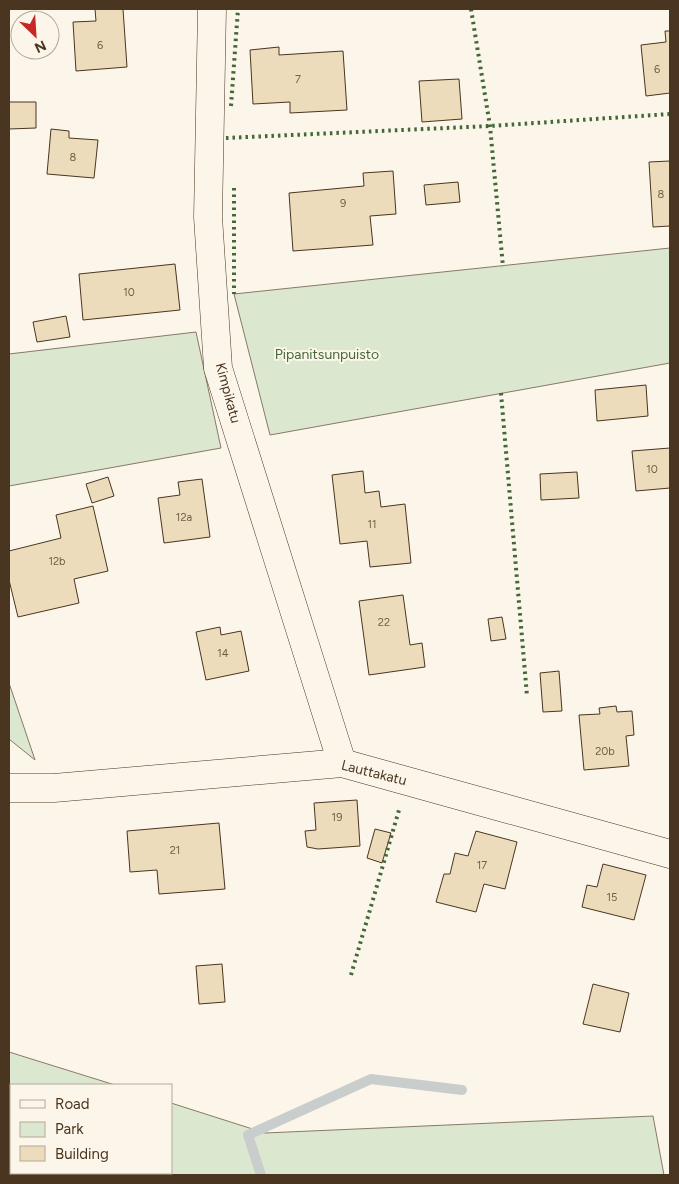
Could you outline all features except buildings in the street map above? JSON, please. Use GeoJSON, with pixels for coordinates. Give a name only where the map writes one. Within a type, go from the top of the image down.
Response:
{"type":"FeatureCollection","features":[{"type":"Feature","properties":{"kind":"street","name":"Kimpikatu"},"geometry":{"type":"LineString","coordinates":[[212,9],[208,217],[218,368],[342,763]]}},
{"type":"Feature","properties":{"kind":"street","name":"Lauttakatu"},"geometry":{"type":"LineString","coordinates":[[9,788],[54,788],[342,763],[670,854]]}},
{"type":"Feature","properties":{"kind":"green space","name":"Pipanitsunpuisto"},"geometry":{"type":"Polygon","coordinates":[[[670,248],[670,363],[270,435],[234,294],[670,248]]]}},
{"type":"Feature","properties":{"kind":"green space"},"geometry":{"type":"Polygon","coordinates":[[[196,332],[221,448],[9,486],[9,354],[196,332]]]}},
{"type":"Feature","properties":{"kind":"green space"},"geometry":{"type":"Polygon","coordinates":[[[9,683],[35,760],[9,739],[9,683]]]}},
{"type":"Feature","properties":{"kind":"green space"},"geometry":{"type":"Polygon","coordinates":[[[9,1052],[112,1084],[10,1084],[10,1174],[172,1174],[172,1103],[265,1133],[653,1116],[664,1175],[9,1175],[9,1052]]]}},
{"type":"Feature","properties":{"kind":"waterway"},"geometry":{"type":"LineString","coordinates":[[261,1175],[248,1135],[371,1079],[462,1090]]}},
{"type":"Feature","properties":{"kind":"hedge"},"geometry":{"type":"LineString","coordinates":[[231,106],[238,9]]}},
{"type":"Feature","properties":{"kind":"hedge"},"geometry":{"type":"LineString","coordinates":[[471,9],[490,126],[503,267]]}},
{"type":"Feature","properties":{"kind":"hedge"},"geometry":{"type":"LineString","coordinates":[[226,138],[490,126],[670,114]]}},
{"type":"Feature","properties":{"kind":"hedge"},"geometry":{"type":"LineString","coordinates":[[234,188],[234,294]]}},
{"type":"Feature","properties":{"kind":"hedge"},"geometry":{"type":"LineString","coordinates":[[501,393],[527,696]]}},
{"type":"Feature","properties":{"kind":"hedge"},"geometry":{"type":"LineString","coordinates":[[351,975],[399,810]]}}]}
